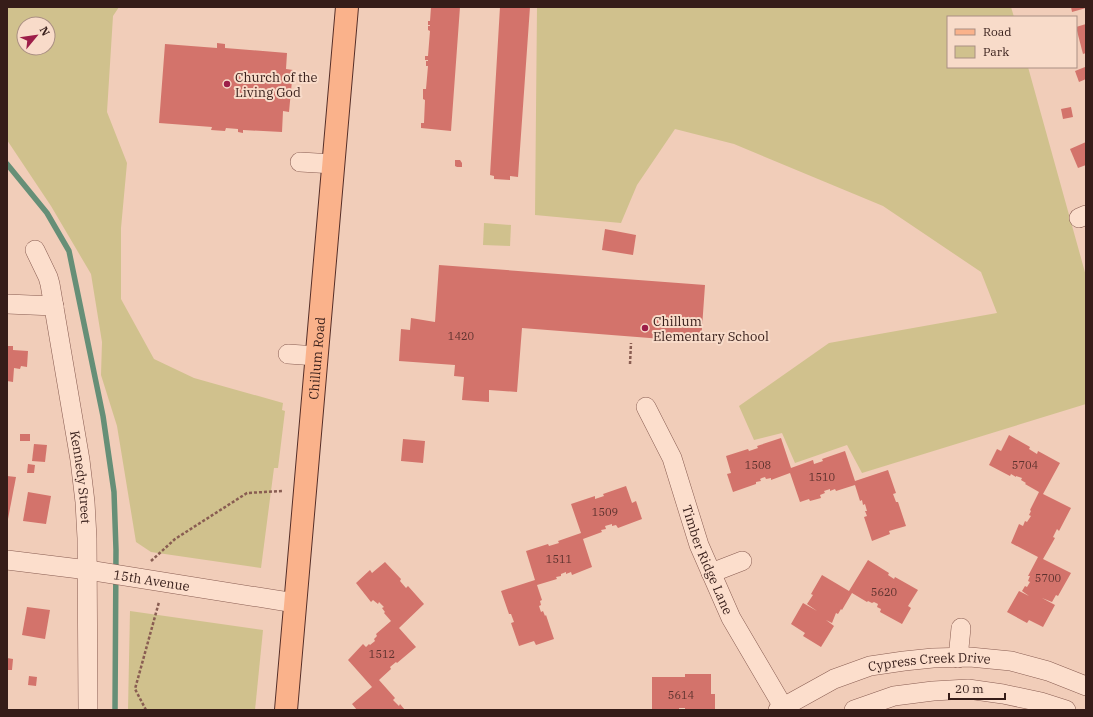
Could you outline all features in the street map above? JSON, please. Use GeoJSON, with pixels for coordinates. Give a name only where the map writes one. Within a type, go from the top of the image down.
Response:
{"type":"FeatureCollection","features":[{"type":"Feature","properties":{"kind":"main road","name":"Chillum Road"},"geometry":{"type":"LineString","coordinates":[[286,710],[347,7]]}},
{"type":"Feature","properties":{"kind":"street"},"geometry":{"type":"LineString","coordinates":[[300,162],[334,164]]}},
{"type":"Feature","properties":{"kind":"street","name":"Kennedy Street"},"geometry":{"type":"LineString","coordinates":[[35,250],[48,277],[80,460],[86,523],[88,570],[88,710]]}},
{"type":"Feature","properties":{"kind":"street"},"geometry":{"type":"LineString","coordinates":[[7,304],[54,306]]}},
{"type":"Feature","properties":{"kind":"street"},"geometry":{"type":"LineString","coordinates":[[288,354],[317,356]]}},
{"type":"Feature","properties":{"kind":"street","name":"Timber Ridge Lane"},"geometry":{"type":"LineString","coordinates":[[646,407],[672,458],[699,545],[711,573],[714,600],[731,618],[782,709]]}},
{"type":"Feature","properties":{"kind":"street","name":"15th Avenue"},"geometry":{"type":"LineString","coordinates":[[7,560],[88,570],[128,578],[295,603]]}},
{"type":"Feature","properties":{"kind":"street"},"geometry":{"type":"LineString","coordinates":[[711,573],[742,561]]}},
{"type":"Feature","properties":{"kind":"street"},"geometry":{"type":"LineString","coordinates":[[958,658],[961,628]]}},
{"type":"Feature","properties":{"kind":"street","name":"Cypress Creek Drive"},"geometry":{"type":"LineString","coordinates":[[782,709],[834,679],[870,666],[919,659],[970,658],[1011,662],[1048,671],[1086,686]]}},
{"type":"Feature","properties":{"kind":"street","name":"Cypress Creek Drive"},"geometry":{"type":"LineString","coordinates":[[854,710],[894,696],[933,691],[968,689],[1003,694],[1041,702],[1066,710]]}},
{"type":"Feature","properties":{"kind":"path"},"geometry":{"type":"LineString","coordinates":[[630,364],[631,343]]}},
{"type":"Feature","properties":{"kind":"path"},"geometry":{"type":"LineString","coordinates":[[147,565],[175,539],[247,493],[282,491]]}},
{"type":"Feature","properties":{"kind":"path"},"geometry":{"type":"LineString","coordinates":[[146,710],[135,689],[159,602]]}},
{"type":"Feature","properties":{"kind":"green space"},"geometry":{"type":"Polygon","coordinates":[[[7,7],[119,7],[113,16],[107,112],[127,163],[121,228],[121,299],[154,359],[194,378],[283,403],[282,410],[285,411],[278,468],[274,468],[261,568],[151,552],[136,542],[117,426],[101,375],[102,342],[91,274],[51,206],[7,140],[7,7]]]}},
{"type":"Feature","properties":{"kind":"green space"},"geometry":{"type":"Polygon","coordinates":[[[537,7],[1011,7],[1014,16],[947,16],[947,68],[1028,68],[1086,276],[1086,404],[862,473],[847,445],[795,463],[782,433],[754,440],[739,406],[829,343],[997,313],[981,272],[883,206],[734,144],[675,129],[637,185],[621,223],[535,215],[537,7]]]}},
{"type":"Feature","properties":{"kind":"green space"},"geometry":{"type":"Polygon","coordinates":[[[484,223],[511,225],[510,246],[483,245],[484,223]]]}},
{"type":"Feature","properties":{"kind":"green space"},"geometry":{"type":"Polygon","coordinates":[[[130,611],[263,630],[255,710],[128,710],[130,611]]]}},
{"type":"Feature","properties":{"kind":"building"},"geometry":{"type":"Polygon","coordinates":[[[431,7],[460,7],[451,131],[421,128],[421,123],[424,123],[425,100],[423,99],[423,89],[426,89],[428,66],[426,66],[426,61],[428,60],[425,60],[425,56],[428,56],[430,31],[428,30],[428,26],[430,25],[428,25],[428,21],[430,21],[431,7]]]}},
{"type":"Feature","properties":{"kind":"building"},"geometry":{"type":"Polygon","coordinates":[[[500,7],[530,7],[518,177],[510,176],[510,180],[494,179],[494,176],[490,175],[500,7]]]}},
{"type":"Feature","properties":{"kind":"building"},"geometry":{"type":"Polygon","coordinates":[[[1071,7],[1086,7],[1086,8],[1072,12],[1071,7]]]}},
{"type":"Feature","properties":{"kind":"building"},"geometry":{"type":"Polygon","coordinates":[[[1086,24],[1086,53],[1083,54],[1077,31],[1077,27],[1086,24]]]}},
{"type":"Feature","properties":{"kind":"building"},"geometry":{"type":"Polygon","coordinates":[[[217,43],[225,44],[225,48],[287,53],[286,69],[293,70],[289,112],[283,111],[282,132],[243,130],[243,133],[238,132],[238,129],[226,128],[225,131],[211,130],[212,127],[159,123],[165,44],[217,48],[217,43]]]}},
{"type":"Feature","properties":{"kind":"building"},"geometry":{"type":"Polygon","coordinates":[[[1085,67],[1086,79],[1079,82],[1075,71],[1085,67]]]}},
{"type":"Feature","properties":{"kind":"building"},"geometry":{"type":"Polygon","coordinates":[[[1071,107],[1073,117],[1063,119],[1061,109],[1071,107]]]}},
{"type":"Feature","properties":{"kind":"building"},"geometry":{"type":"Polygon","coordinates":[[[1086,142],[1086,165],[1078,168],[1070,149],[1086,142]]]}},
{"type":"Feature","properties":{"kind":"building"},"geometry":{"type":"Polygon","coordinates":[[[455,160],[460,160],[462,167],[455,166],[455,160]]]}},
{"type":"Feature","properties":{"kind":"building"},"geometry":{"type":"Polygon","coordinates":[[[605,229],[636,235],[633,255],[602,250],[605,229]]]}},
{"type":"Feature","properties":{"kind":"building"},"geometry":{"type":"Polygon","coordinates":[[[439,265],[705,285],[701,342],[522,328],[517,392],[489,390],[489,402],[462,400],[464,377],[454,376],[455,365],[399,361],[401,329],[410,330],[411,318],[435,322],[439,265]]]}},
{"type":"Feature","properties":{"kind":"building"},"geometry":{"type":"Polygon","coordinates":[[[7,346],[13,346],[13,350],[28,351],[27,367],[21,366],[20,369],[14,368],[13,382],[7,381],[7,346]]]}},
{"type":"Feature","properties":{"kind":"building"},"geometry":{"type":"Polygon","coordinates":[[[20,434],[30,434],[30,441],[20,441],[20,434]]]}},
{"type":"Feature","properties":{"kind":"building"},"geometry":{"type":"Polygon","coordinates":[[[1009,435],[1030,447],[1029,449],[1037,454],[1038,451],[1060,463],[1043,494],[1071,508],[1059,531],[1057,529],[1053,537],[1055,538],[1043,559],[1071,573],[1058,596],[1056,595],[1052,602],[1042,598],[1055,605],[1043,627],[1029,620],[1027,623],[1007,612],[1019,591],[1029,596],[1022,591],[1030,582],[1028,581],[1030,576],[1028,576],[1038,557],[1011,543],[1019,524],[1023,526],[1025,521],[1027,522],[1031,516],[1029,515],[1030,510],[1039,492],[1025,484],[1026,483],[1021,480],[1022,478],[1011,474],[1010,476],[989,465],[997,449],[1001,451],[1009,435]]]}},
{"type":"Feature","properties":{"kind":"building"},"geometry":{"type":"Polygon","coordinates":[[[781,438],[791,468],[813,460],[814,464],[823,461],[822,459],[845,451],[855,481],[888,470],[896,493],[893,494],[896,502],[898,502],[906,526],[889,531],[890,534],[872,541],[864,517],[867,516],[865,504],[863,505],[862,500],[860,501],[855,485],[836,491],[835,489],[830,491],[830,489],[824,491],[825,493],[820,495],[821,498],[810,501],[809,499],[800,502],[790,473],[771,480],[771,478],[762,478],[760,479],[761,481],[756,482],[756,484],[733,492],[727,474],[731,473],[726,456],[748,449],[749,451],[758,448],[757,446],[781,438]]]}},
{"type":"Feature","properties":{"kind":"building"},"geometry":{"type":"Polygon","coordinates":[[[403,439],[425,441],[423,463],[401,461],[403,439]]]}},
{"type":"Feature","properties":{"kind":"building"},"geometry":{"type":"Polygon","coordinates":[[[34,444],[47,445],[45,462],[32,461],[34,444]]]}},
{"type":"Feature","properties":{"kind":"building"},"geometry":{"type":"Polygon","coordinates":[[[28,464],[35,465],[34,473],[27,473],[28,464]]]}},
{"type":"Feature","properties":{"kind":"building"},"geometry":{"type":"Polygon","coordinates":[[[7,476],[16,477],[8,519],[7,518],[7,476]]]}},
{"type":"Feature","properties":{"kind":"building"},"geometry":{"type":"Polygon","coordinates":[[[626,486],[632,503],[636,501],[642,519],[618,528],[616,525],[612,526],[612,524],[605,526],[606,529],[601,530],[602,532],[583,539],[592,567],[572,575],[571,572],[566,574],[566,572],[561,574],[561,576],[556,577],[557,579],[537,585],[542,600],[540,601],[541,605],[539,606],[541,612],[543,611],[545,616],[546,615],[554,639],[536,645],[534,641],[519,646],[511,623],[514,622],[511,614],[509,614],[501,591],[535,580],[526,551],[548,544],[549,546],[559,543],[558,541],[581,533],[571,504],[595,496],[595,499],[604,496],[603,494],[626,486]]]}},
{"type":"Feature","properties":{"kind":"building"},"geometry":{"type":"Polygon","coordinates":[[[28,492],[51,496],[46,524],[23,521],[28,492]]]}},
{"type":"Feature","properties":{"kind":"building"},"geometry":{"type":"Polygon","coordinates":[[[868,560],[889,573],[888,575],[894,579],[895,577],[918,590],[908,606],[911,608],[902,624],[880,612],[881,609],[877,607],[878,604],[874,602],[867,602],[852,593],[842,610],[841,609],[838,614],[836,613],[832,623],[826,620],[834,626],[821,647],[803,636],[805,633],[791,624],[803,603],[817,611],[807,604],[822,575],[849,591],[868,560]]]}},
{"type":"Feature","properties":{"kind":"building"},"geometry":{"type":"Polygon","coordinates":[[[385,562],[401,579],[400,581],[406,588],[408,586],[424,604],[399,628],[416,647],[390,667],[391,669],[379,680],[395,698],[393,700],[399,706],[400,704],[405,710],[357,710],[352,704],[372,687],[348,660],[363,644],[366,647],[375,641],[374,639],[377,636],[376,634],[391,621],[384,613],[385,612],[382,608],[384,607],[379,602],[378,604],[373,600],[371,602],[356,583],[370,570],[372,573],[385,562]]]}},
{"type":"Feature","properties":{"kind":"building"},"geometry":{"type":"Polygon","coordinates":[[[27,607],[50,610],[45,639],[22,635],[27,607]]]}},
{"type":"Feature","properties":{"kind":"building"},"geometry":{"type":"Polygon","coordinates":[[[7,658],[13,659],[12,670],[7,670],[7,658]]]}},
{"type":"Feature","properties":{"kind":"building"},"geometry":{"type":"Polygon","coordinates":[[[685,674],[711,674],[711,694],[715,694],[715,710],[690,710],[679,708],[679,710],[652,710],[652,677],[685,677],[685,674]]]}},
{"type":"Feature","properties":{"kind":"building"},"geometry":{"type":"Polygon","coordinates":[[[29,676],[37,677],[36,686],[28,685],[29,676]]]}},
{"type":"Feature","properties":{"kind":"waterway"},"geometry":{"type":"LineString","coordinates":[[7,164],[47,213],[69,251],[103,416],[114,492],[116,550],[115,710]]}},
{"type":"Feature","properties":{"kind":"place","name":"Church of the Living God"},"geometry":{"type":"Point","coordinates":[227,84]}},
{"type":"Feature","properties":{"kind":"place","name":"Chillum Elementary School"},"geometry":{"type":"Point","coordinates":[645,328]}}]}
